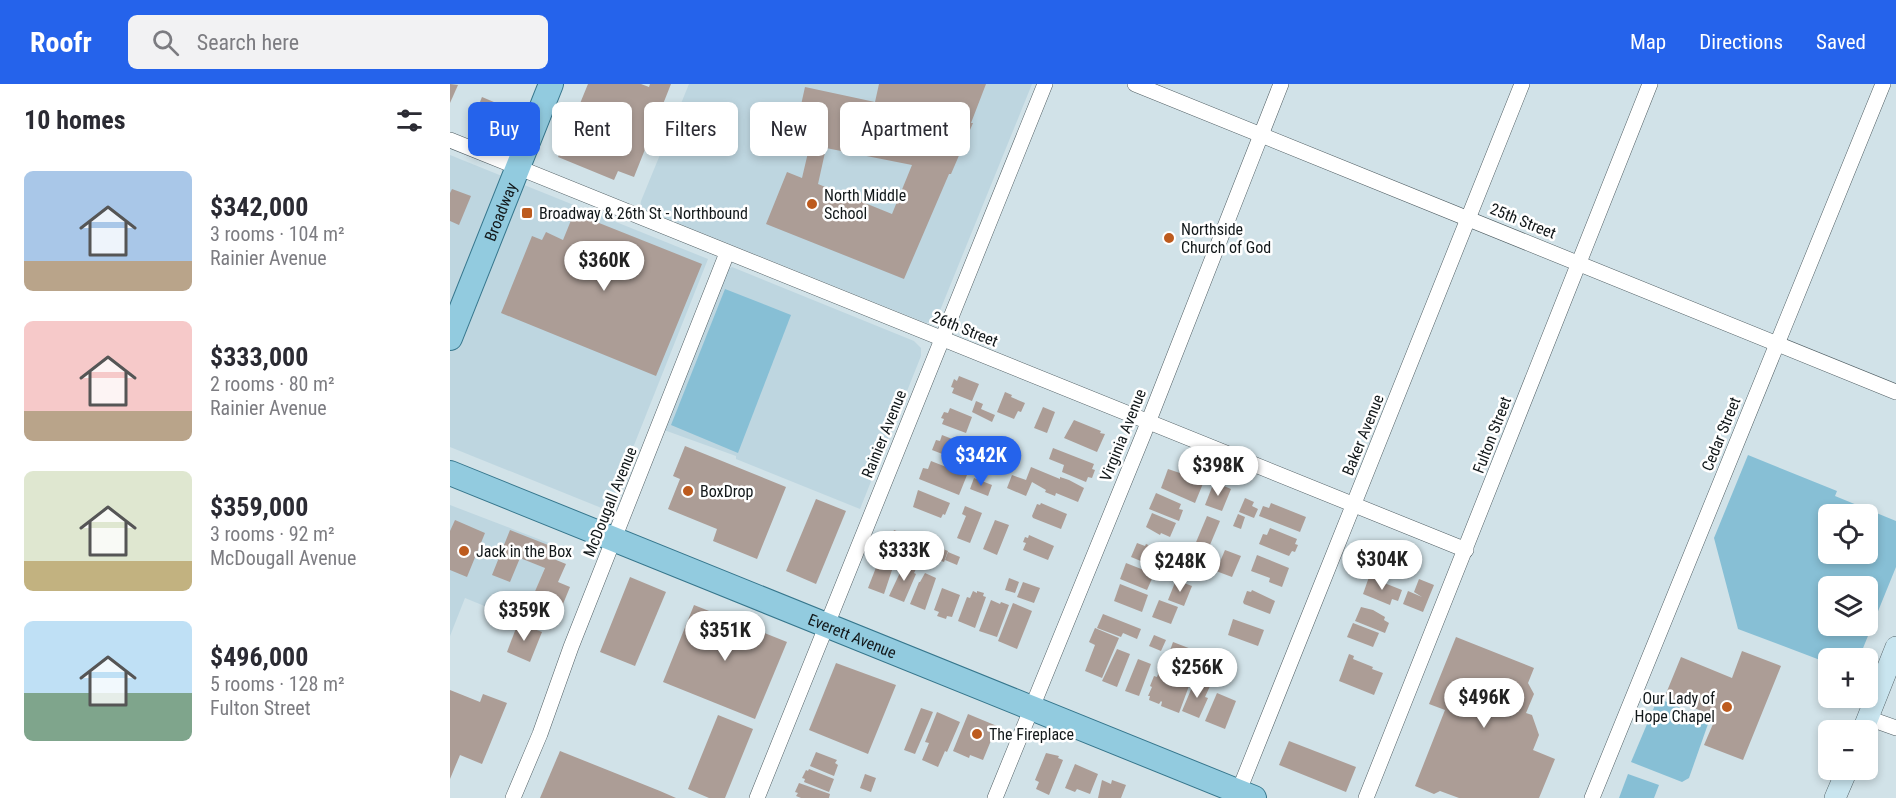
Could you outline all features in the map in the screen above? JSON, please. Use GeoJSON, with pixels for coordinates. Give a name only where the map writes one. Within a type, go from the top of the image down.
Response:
{"type":"FeatureCollection","features":[{"type":"Feature","properties":{"kind":"main road","name":"Broadway"},"geometry":{"type":"LineString","coordinates":[[450,338],[551,84]]}},
{"type":"Feature","properties":{"kind":"main road","name":"Everett Avenue"},"geometry":{"type":"LineString","coordinates":[[450,473],[1242,796]]}},
{"type":"Feature","properties":{"kind":"street","name":"Rainier Avenue"},"geometry":{"type":"LineString","coordinates":[[757,798],[1045,84]]}},
{"type":"Feature","properties":{"kind":"street","name":"25th Street"},"geometry":{"type":"LineString","coordinates":[[1136,84],[1896,392]]}},
{"type":"Feature","properties":{"kind":"street","name":"Virginia Avenue"},"geometry":{"type":"LineString","coordinates":[[995,798],[1148,422],[1281,84]]}},
{"type":"Feature","properties":{"kind":"street","name":"Baker Avenue"},"geometry":{"type":"LineString","coordinates":[[1242,796],[1354,505],[1522,84]]}},
{"type":"Feature","properties":{"kind":"street","name":"Fulton Street"},"geometry":{"type":"LineString","coordinates":[[1366,798],[1650,84]]}},
{"type":"Feature","properties":{"kind":"street","name":"Cedar Street"},"geometry":{"type":"LineString","coordinates":[[1592,798],[1883,84]]}},
{"type":"Feature","properties":{"kind":"street","name":"26th Street"},"geometry":{"type":"LineString","coordinates":[[450,140],[1466,550]]}},
{"type":"Feature","properties":{"kind":"street","name":"McDougall Avenue"},"geometry":{"type":"LineString","coordinates":[[513,798],[727,253]]}},
{"type":"Feature","properties":{"kind":"street"},"geometry":{"type":"LineString","coordinates":[[1867,720],[1896,647]]}},
{"type":"Feature","properties":{"kind":"street"},"geometry":{"type":"LineString","coordinates":[[1878,726],[1896,728]]}},
{"type":"Feature","properties":{"kind":"street"},"geometry":{"type":"LineString","coordinates":[[1835,798],[1842,780]]}},
{"type":"Feature","properties":{"kind":"shaded area","name":"North Middle School"},"geometry":{"type":"Polygon","coordinates":[[[689,84],[1032,84],[939,313],[932,321],[926,323],[640,208],[659,156],[738,156],[738,102],[682,102],[689,84]]]}},
{"type":"Feature","properties":{"kind":"shaded area"},"geometry":{"type":"Polygon","coordinates":[[[450,155],[708,259],[609,508],[604,509],[450,447],[450,155]]]}},
{"type":"Feature","properties":{"kind":"shaded area"},"geometry":{"type":"Polygon","coordinates":[[[732,267],[914,341],[921,348],[921,356],[860,509],[736,459],[736,456],[664,430],[727,270],[732,267]]]}},
{"type":"Feature","properties":{"kind":"shaded area"},"geometry":{"type":"Polygon","coordinates":[[[725,289],[791,315],[738,453],[671,425],[725,289]]]}},
{"type":"Feature","properties":{"kind":"shaded area"},"geometry":{"type":"Polygon","coordinates":[[[1748,455],[1837,491],[1835,496],[1855,504],[1818,504],[1818,564],[1878,564],[1878,514],[1896,521],[1896,567],[1878,611],[1878,576],[1818,576],[1818,636],[1868,636],[1863,648],[1818,648],[1818,659],[1738,629],[1714,538],[1748,455]]]}},
{"type":"Feature","properties":{"kind":"shaded area"},"geometry":{"type":"Polygon","coordinates":[[[450,505],[554,545],[523,622],[465,598],[450,636],[450,505]]]}},
{"type":"Feature","properties":{"kind":"shaded area"},"geometry":{"type":"Polygon","coordinates":[[[1658,698],[1707,720],[1708,724],[1689,778],[1682,782],[1631,762],[1658,698]]]}},
{"type":"Feature","properties":{"kind":"shaded area"},"geometry":{"type":"Polygon","coordinates":[[[1628,774],[1659,785],[1654,798],[1619,798],[1628,774]]]}},
{"type":"Feature","properties":{"kind":"building"},"geometry":{"type":"Polygon","coordinates":[[[450,84],[458,85],[450,103],[450,84]]]}},
{"type":"Feature","properties":{"kind":"building"},"geometry":{"type":"Polygon","coordinates":[[[588,84],[641,84],[649,87],[650,84],[671,84],[664,102],[644,102],[644,152],[634,177],[618,171],[614,180],[558,157],[632,156],[632,102],[581,102],[588,84]]]}},
{"type":"Feature","properties":{"kind":"building"},"geometry":{"type":"Polygon","coordinates":[[[879,84],[986,84],[971,123],[973,123],[970,130],[970,102],[875,102],[879,84]]]}},
{"type":"Feature","properties":{"kind":"building"},"geometry":{"type":"Polygon","coordinates":[[[805,87],[875,102],[840,102],[840,151],[828,148],[828,102],[802,102],[805,87]]]}},
{"type":"Feature","properties":{"kind":"building"},"geometry":{"type":"Polygon","coordinates":[[[482,97],[494,102],[480,102],[482,97]]]}},
{"type":"Feature","properties":{"kind":"building"},"geometry":{"type":"Polygon","coordinates":[[[807,156],[824,156],[818,184],[892,214],[912,165],[866,156],[959,156],[904,279],[766,224],[787,172],[802,178],[807,156]]]}},
{"type":"Feature","properties":{"kind":"building"},"geometry":{"type":"Polygon","coordinates":[[[452,189],[471,196],[459,225],[450,221],[452,189]]]}},
{"type":"Feature","properties":{"kind":"building"},"geometry":{"type":"Polygon","coordinates":[[[574,213],[702,264],[656,376],[501,313],[532,236],[542,240],[546,232],[563,240],[574,213]]]}},
{"type":"Feature","properties":{"kind":"building"},"geometry":{"type":"Polygon","coordinates":[[[959,376],[979,384],[972,401],[952,393],[954,388],[951,387],[954,379],[957,381],[959,376]]]}},
{"type":"Feature","properties":{"kind":"building"},"geometry":{"type":"Polygon","coordinates":[[[1005,392],[1025,403],[1021,412],[1018,411],[1014,419],[997,412],[1005,392]]]}},
{"type":"Feature","properties":{"kind":"building"},"geometry":{"type":"Polygon","coordinates":[[[976,401],[983,404],[981,409],[995,415],[992,422],[972,412],[976,401]]]}},
{"type":"Feature","properties":{"kind":"building"},"geometry":{"type":"Polygon","coordinates":[[[1043,407],[1055,412],[1047,433],[1034,428],[1043,407]]]}},
{"type":"Feature","properties":{"kind":"building"},"geometry":{"type":"Polygon","coordinates":[[[950,408],[972,417],[966,433],[942,424],[944,419],[941,418],[944,412],[948,413],[950,408]]]}},
{"type":"Feature","properties":{"kind":"building"},"geometry":{"type":"Polygon","coordinates":[[[1074,420],[1105,434],[1097,452],[1064,438],[1074,420]]]}},
{"type":"Feature","properties":{"kind":"building"},"geometry":{"type":"Polygon","coordinates":[[[942,435],[970,446],[963,462],[932,450],[936,440],[940,441],[942,435]]]}},
{"type":"Feature","properties":{"kind":"building"},"geometry":{"type":"Polygon","coordinates":[[[685,446],[786,487],[757,559],[713,541],[717,529],[668,509],[680,479],[673,476],[685,446]]]}},
{"type":"Feature","properties":{"kind":"building"},"geometry":{"type":"Polygon","coordinates":[[[1053,448],[1094,464],[1092,469],[1095,470],[1092,478],[1088,477],[1086,482],[1062,472],[1064,465],[1049,459],[1053,448]]]}},
{"type":"Feature","properties":{"kind":"building"},"geometry":{"type":"Polygon","coordinates":[[[931,461],[967,475],[959,495],[919,479],[923,468],[928,469],[931,461]]]}},
{"type":"Feature","properties":{"kind":"building"},"geometry":{"type":"Polygon","coordinates":[[[1031,467],[1060,479],[1060,477],[1069,480],[1084,488],[1078,502],[1056,493],[1055,496],[1045,492],[1046,490],[1032,482],[1026,496],[1007,488],[1012,475],[1026,480],[1031,467]]]}},
{"type":"Feature","properties":{"kind":"building"},"geometry":{"type":"Polygon","coordinates":[[[1168,469],[1204,481],[1195,503],[1161,488],[1168,469]]]}},
{"type":"Feature","properties":{"kind":"building"},"geometry":{"type":"Polygon","coordinates":[[[974,478],[992,485],[988,496],[970,489],[974,478]]]}},
{"type":"Feature","properties":{"kind":"building"},"geometry":{"type":"Polygon","coordinates":[[[1214,482],[1231,489],[1222,511],[1205,505],[1214,482]]]}},
{"type":"Feature","properties":{"kind":"building"},"geometry":{"type":"Polygon","coordinates":[[[918,490],[950,503],[945,515],[943,514],[941,518],[913,507],[918,490]]]}},
{"type":"Feature","properties":{"kind":"building"},"geometry":{"type":"Polygon","coordinates":[[[1156,493],[1181,504],[1179,509],[1183,510],[1179,521],[1149,509],[1156,493]]]}},
{"type":"Feature","properties":{"kind":"building"},"geometry":{"type":"Polygon","coordinates":[[[1245,498],[1254,502],[1252,506],[1258,509],[1254,518],[1239,512],[1245,498]]]}},
{"type":"Feature","properties":{"kind":"building"},"geometry":{"type":"Polygon","coordinates":[[[816,499],[846,511],[816,584],[786,571],[816,499]]]}},
{"type":"Feature","properties":{"kind":"building"},"geometry":{"type":"Polygon","coordinates":[[[1041,503],[1067,514],[1061,529],[1033,518],[1037,504],[1041,503]]]}},
{"type":"Feature","properties":{"kind":"building"},"geometry":{"type":"Polygon","coordinates":[[[1271,503],[1306,517],[1300,532],[1259,516],[1263,506],[1269,508],[1271,503]]]}},
{"type":"Feature","properties":{"kind":"building"},"geometry":{"type":"Polygon","coordinates":[[[965,506],[982,513],[970,543],[957,538],[966,516],[962,514],[965,506]]]}},
{"type":"Feature","properties":{"kind":"building"},"geometry":{"type":"Polygon","coordinates":[[[1152,513],[1176,523],[1170,537],[1161,533],[1160,535],[1146,527],[1152,513]]]}},
{"type":"Feature","properties":{"kind":"building"},"geometry":{"type":"Polygon","coordinates":[[[1238,514],[1245,517],[1241,529],[1233,526],[1238,514]]]}},
{"type":"Feature","properties":{"kind":"building"},"geometry":{"type":"Polygon","coordinates":[[[1207,516],[1220,521],[1207,552],[1194,547],[1207,516]]]}},
{"type":"Feature","properties":{"kind":"building","name":"Jack in the Box"},"geometry":{"type":"Polygon","coordinates":[[[455,520],[485,533],[467,577],[450,570],[450,531],[455,520]]]}},
{"type":"Feature","properties":{"kind":"building"},"geometry":{"type":"Polygon","coordinates":[[[995,520],[1009,525],[997,555],[983,549],[995,520]]]}},
{"type":"Feature","properties":{"kind":"building"},"geometry":{"type":"Polygon","coordinates":[[[1270,528],[1297,539],[1295,544],[1298,545],[1295,552],[1292,551],[1289,556],[1259,544],[1263,534],[1267,535],[1270,528]]]}},
{"type":"Feature","properties":{"kind":"building"},"geometry":{"type":"Polygon","coordinates":[[[510,530],[553,547],[549,557],[566,564],[558,582],[570,587],[556,621],[527,610],[545,568],[520,558],[510,582],[492,575],[510,530]]]}},
{"type":"Feature","properties":{"kind":"building"},"geometry":{"type":"Polygon","coordinates":[[[894,530],[909,536],[903,550],[888,545],[894,530]]]}},
{"type":"Feature","properties":{"kind":"building"},"geometry":{"type":"Polygon","coordinates":[[[1029,535],[1054,546],[1048,560],[1023,550],[1026,543],[1023,542],[1025,537],[1028,538],[1029,535]]]}},
{"type":"Feature","properties":{"kind":"building"},"geometry":{"type":"Polygon","coordinates":[[[911,538],[927,544],[919,566],[909,562],[911,557],[905,554],[911,538]]]}},
{"type":"Feature","properties":{"kind":"building"},"geometry":{"type":"Polygon","coordinates":[[[1137,543],[1145,546],[1146,544],[1169,554],[1163,570],[1131,557],[1137,543]]]}},
{"type":"Feature","properties":{"kind":"building"},"geometry":{"type":"Polygon","coordinates":[[[935,546],[948,551],[944,562],[931,557],[935,546]]]}},
{"type":"Feature","properties":{"kind":"building"},"geometry":{"type":"Polygon","coordinates":[[[1379,546],[1407,558],[1401,574],[1372,562],[1379,546]]]}},
{"type":"Feature","properties":{"kind":"building"},"geometry":{"type":"Polygon","coordinates":[[[1225,550],[1241,556],[1232,577],[1216,571],[1225,550]]]}},
{"type":"Feature","properties":{"kind":"building"},"geometry":{"type":"Polygon","coordinates":[[[948,552],[960,557],[957,565],[945,560],[948,552]]]}},
{"type":"Feature","properties":{"kind":"building"},"geometry":{"type":"Polygon","coordinates":[[[1257,555],[1289,568],[1282,587],[1269,582],[1270,578],[1251,571],[1257,555]]]}},
{"type":"Feature","properties":{"kind":"building"},"geometry":{"type":"Polygon","coordinates":[[[881,558],[895,561],[884,594],[868,588],[877,565],[879,566],[881,558]]]}},
{"type":"Feature","properties":{"kind":"building"},"geometry":{"type":"Polygon","coordinates":[[[905,562],[917,567],[904,602],[889,596],[905,562]]]}},
{"type":"Feature","properties":{"kind":"building"},"geometry":{"type":"Polygon","coordinates":[[[1126,563],[1154,574],[1147,590],[1120,579],[1126,563]]]}},
{"type":"Feature","properties":{"kind":"building"},"geometry":{"type":"Polygon","coordinates":[[[925,573],[936,578],[925,610],[910,604],[925,573]]]}},
{"type":"Feature","properties":{"kind":"building"},"geometry":{"type":"Polygon","coordinates":[[[630,577],[666,592],[635,666],[600,652],[630,577]]]}},
{"type":"Feature","properties":{"kind":"building"},"geometry":{"type":"Polygon","coordinates":[[[1369,577],[1402,590],[1398,601],[1392,599],[1390,605],[1363,594],[1369,577]]]}},
{"type":"Feature","properties":{"kind":"building"},"geometry":{"type":"Polygon","coordinates":[[[1009,578],[1019,582],[1015,593],[1005,590],[1009,578]]]}},
{"type":"Feature","properties":{"kind":"building"},"geometry":{"type":"Polygon","coordinates":[[[1419,579],[1434,585],[1423,612],[1403,604],[1408,591],[1422,597],[1414,592],[1419,579]]]}},
{"type":"Feature","properties":{"kind":"building"},"geometry":{"type":"Polygon","coordinates":[[[1176,580],[1192,586],[1184,606],[1168,600],[1176,580]]]}},
{"type":"Feature","properties":{"kind":"building"},"geometry":{"type":"Polygon","coordinates":[[[1023,582],[1040,588],[1034,603],[1017,597],[1023,582]]]}},
{"type":"Feature","properties":{"kind":"building"},"geometry":{"type":"Polygon","coordinates":[[[1120,584],[1148,595],[1142,612],[1114,601],[1120,584]]]}},
{"type":"Feature","properties":{"kind":"building"},"geometry":{"type":"Polygon","coordinates":[[[942,588],[960,595],[952,617],[947,616],[946,619],[937,616],[939,612],[934,610],[942,588]]]}},
{"type":"Feature","properties":{"kind":"building"},"geometry":{"type":"Polygon","coordinates":[[[1252,590],[1275,601],[1270,614],[1244,604],[1247,591],[1252,590]]]}},
{"type":"Feature","properties":{"kind":"building"},"geometry":{"type":"Polygon","coordinates":[[[973,591],[984,593],[983,596],[986,597],[975,628],[958,621],[967,597],[970,598],[973,591]]]}},
{"type":"Feature","properties":{"kind":"building"},"geometry":{"type":"Polygon","coordinates":[[[991,600],[1009,605],[997,637],[979,631],[991,600]]]}},
{"type":"Feature","properties":{"kind":"building"},"geometry":{"type":"Polygon","coordinates":[[[1159,600],[1178,607],[1171,624],[1152,617],[1159,600]]]}},
{"type":"Feature","properties":{"kind":"building"},"geometry":{"type":"Polygon","coordinates":[[[1013,603],[1032,611],[1017,649],[998,641],[1013,603]]]}},
{"type":"Feature","properties":{"kind":"building"},"geometry":{"type":"Polygon","coordinates":[[[694,605],[787,642],[755,719],[663,682],[694,605]]]}},
{"type":"Feature","properties":{"kind":"building"},"geometry":{"type":"Polygon","coordinates":[[[1361,607],[1373,610],[1385,617],[1384,620],[1389,623],[1385,633],[1355,621],[1361,607]]]}},
{"type":"Feature","properties":{"kind":"building"},"geometry":{"type":"Polygon","coordinates":[[[1103,614],[1141,629],[1137,639],[1123,633],[1121,637],[1097,628],[1103,614]]]}},
{"type":"Feature","properties":{"kind":"building"},"geometry":{"type":"Polygon","coordinates":[[[1233,619],[1264,630],[1258,646],[1228,635],[1233,619]]]}},
{"type":"Feature","properties":{"kind":"building"},"geometry":{"type":"Polygon","coordinates":[[[518,623],[542,632],[530,662],[507,652],[518,623]]]}},
{"type":"Feature","properties":{"kind":"building"},"geometry":{"type":"Polygon","coordinates":[[[1353,623],[1379,633],[1373,647],[1347,637],[1353,623]]]}},
{"type":"Feature","properties":{"kind":"building"},"geometry":{"type":"Polygon","coordinates":[[[1095,628],[1119,638],[1102,678],[1085,671],[1095,645],[1089,642],[1095,628]]]}},
{"type":"Feature","properties":{"kind":"building"},"geometry":{"type":"Polygon","coordinates":[[[1154,635],[1166,640],[1161,651],[1149,646],[1154,635]]]}},
{"type":"Feature","properties":{"kind":"building"},"geometry":{"type":"Polygon","coordinates":[[[1456,637],[1534,668],[1528,683],[1534,694],[1526,713],[1532,715],[1539,735],[1533,750],[1555,759],[1539,798],[1459,798],[1440,791],[1434,794],[1415,786],[1445,710],[1429,704],[1456,637]]]}},
{"type":"Feature","properties":{"kind":"building"},"geometry":{"type":"Polygon","coordinates":[[[1173,642],[1199,652],[1189,678],[1175,673],[1180,660],[1168,656],[1173,642]]]}},
{"type":"Feature","properties":{"kind":"building"},"geometry":{"type":"Polygon","coordinates":[[[1117,649],[1130,654],[1117,687],[1102,681],[1117,649]]]}},
{"type":"Feature","properties":{"kind":"building","name":"Our Lady of Hope Chapel"},"geometry":{"type":"Polygon","coordinates":[[[1742,651],[1781,666],[1743,760],[1704,745],[1716,717],[1665,696],[1681,657],[1732,678],[1742,651]]]}},
{"type":"Feature","properties":{"kind":"building"},"geometry":{"type":"Polygon","coordinates":[[[1349,654],[1354,656],[1353,659],[1383,673],[1374,695],[1339,681],[1349,654]]]}},
{"type":"Feature","properties":{"kind":"building"},"geometry":{"type":"Polygon","coordinates":[[[1138,659],[1151,664],[1139,696],[1125,691],[1138,659]]]}},
{"type":"Feature","properties":{"kind":"building"},"geometry":{"type":"Polygon","coordinates":[[[836,663],[896,685],[868,754],[809,730],[836,663]]]}},
{"type":"Feature","properties":{"kind":"building"},"geometry":{"type":"Polygon","coordinates":[[[1161,667],[1169,670],[1168,674],[1172,675],[1171,679],[1189,686],[1179,713],[1161,706],[1161,701],[1159,704],[1149,700],[1150,696],[1148,696],[1152,687],[1150,686],[1161,667]]]}},
{"type":"Feature","properties":{"kind":"building"},"geometry":{"type":"Polygon","coordinates":[[[1195,680],[1210,686],[1205,697],[1208,698],[1199,718],[1182,711],[1195,680]]]}},
{"type":"Feature","properties":{"kind":"building"},"geometry":{"type":"Polygon","coordinates":[[[450,690],[480,702],[483,694],[507,703],[482,764],[460,755],[450,779],[450,690]]]}},
{"type":"Feature","properties":{"kind":"building"},"geometry":{"type":"Polygon","coordinates":[[[1217,693],[1236,701],[1225,729],[1205,721],[1217,693]]]}},
{"type":"Feature","properties":{"kind":"building"},"geometry":{"type":"Polygon","coordinates":[[[921,708],[933,712],[915,754],[904,750],[921,708]]]}},
{"type":"Feature","properties":{"kind":"building"},"geometry":{"type":"Polygon","coordinates":[[[937,712],[960,722],[938,767],[922,760],[929,743],[925,742],[937,712]]]}},
{"type":"Feature","properties":{"kind":"building"},"geometry":{"type":"Polygon","coordinates":[[[968,714],[997,726],[983,760],[970,755],[969,758],[953,751],[968,714]]]}},
{"type":"Feature","properties":{"kind":"building"},"geometry":{"type":"Polygon","coordinates":[[[718,715],[753,729],[725,798],[709,798],[688,789],[718,715]]]}},
{"type":"Feature","properties":{"kind":"building"},"geometry":{"type":"Polygon","coordinates":[[[1289,741],[1356,767],[1346,792],[1279,765],[1289,741]]]}},
{"type":"Feature","properties":{"kind":"building"},"geometry":{"type":"Polygon","coordinates":[[[560,751],[660,791],[676,798],[540,798],[560,751]]]}},
{"type":"Feature","properties":{"kind":"building"},"geometry":{"type":"Polygon","coordinates":[[[816,752],[837,760],[835,763],[838,765],[834,776],[810,766],[816,752]]]}},
{"type":"Feature","properties":{"kind":"building"},"geometry":{"type":"Polygon","coordinates":[[[1046,753],[1059,756],[1058,758],[1063,760],[1049,795],[1036,789],[1039,782],[1035,780],[1046,753]]]}},
{"type":"Feature","properties":{"kind":"building"},"geometry":{"type":"Polygon","coordinates":[[[1075,764],[1098,774],[1090,794],[1077,789],[1075,792],[1065,788],[1075,764]]]}},
{"type":"Feature","properties":{"kind":"building"},"geometry":{"type":"Polygon","coordinates":[[[809,769],[834,779],[829,792],[804,782],[805,779],[802,778],[809,769]]]}},
{"type":"Feature","properties":{"kind":"building"},"geometry":{"type":"Polygon","coordinates":[[[865,774],[876,778],[871,792],[860,788],[865,774]]]}},
{"type":"Feature","properties":{"kind":"building"},"geometry":{"type":"Polygon","coordinates":[[[1102,780],[1111,784],[1112,780],[1126,785],[1121,798],[1098,798],[1102,780]]]}},
{"type":"Feature","properties":{"kind":"building"},"geometry":{"type":"Polygon","coordinates":[[[799,783],[830,794],[829,798],[796,796],[798,793],[795,792],[799,783]]]}},
{"type":"Feature","properties":{"kind":"place","name":"North Middle School"},"geometry":{"type":"Point","coordinates":[812,204]}},
{"type":"Feature","properties":{"kind":"place","name":"Broadway & 26th St - Northbound"},"geometry":{"type":"Point","coordinates":[527,213]}},
{"type":"Feature","properties":{"kind":"place","name":"Northside Church of God"},"geometry":{"type":"Point","coordinates":[1169,238]}},
{"type":"Feature","properties":{"kind":"place","name":"BoxDrop"},"geometry":{"type":"Point","coordinates":[688,491]}},
{"type":"Feature","properties":{"kind":"place","name":"Jack in the Box"},"geometry":{"type":"Point","coordinates":[464,551]}},
{"type":"Feature","properties":{"kind":"place","name":"Our Lady of Hope Chapel"},"geometry":{"type":"Point","coordinates":[1727,707]}},
{"type":"Feature","properties":{"kind":"place","name":"The Fireplace"},"geometry":{"type":"Point","coordinates":[977,734]}}]}
